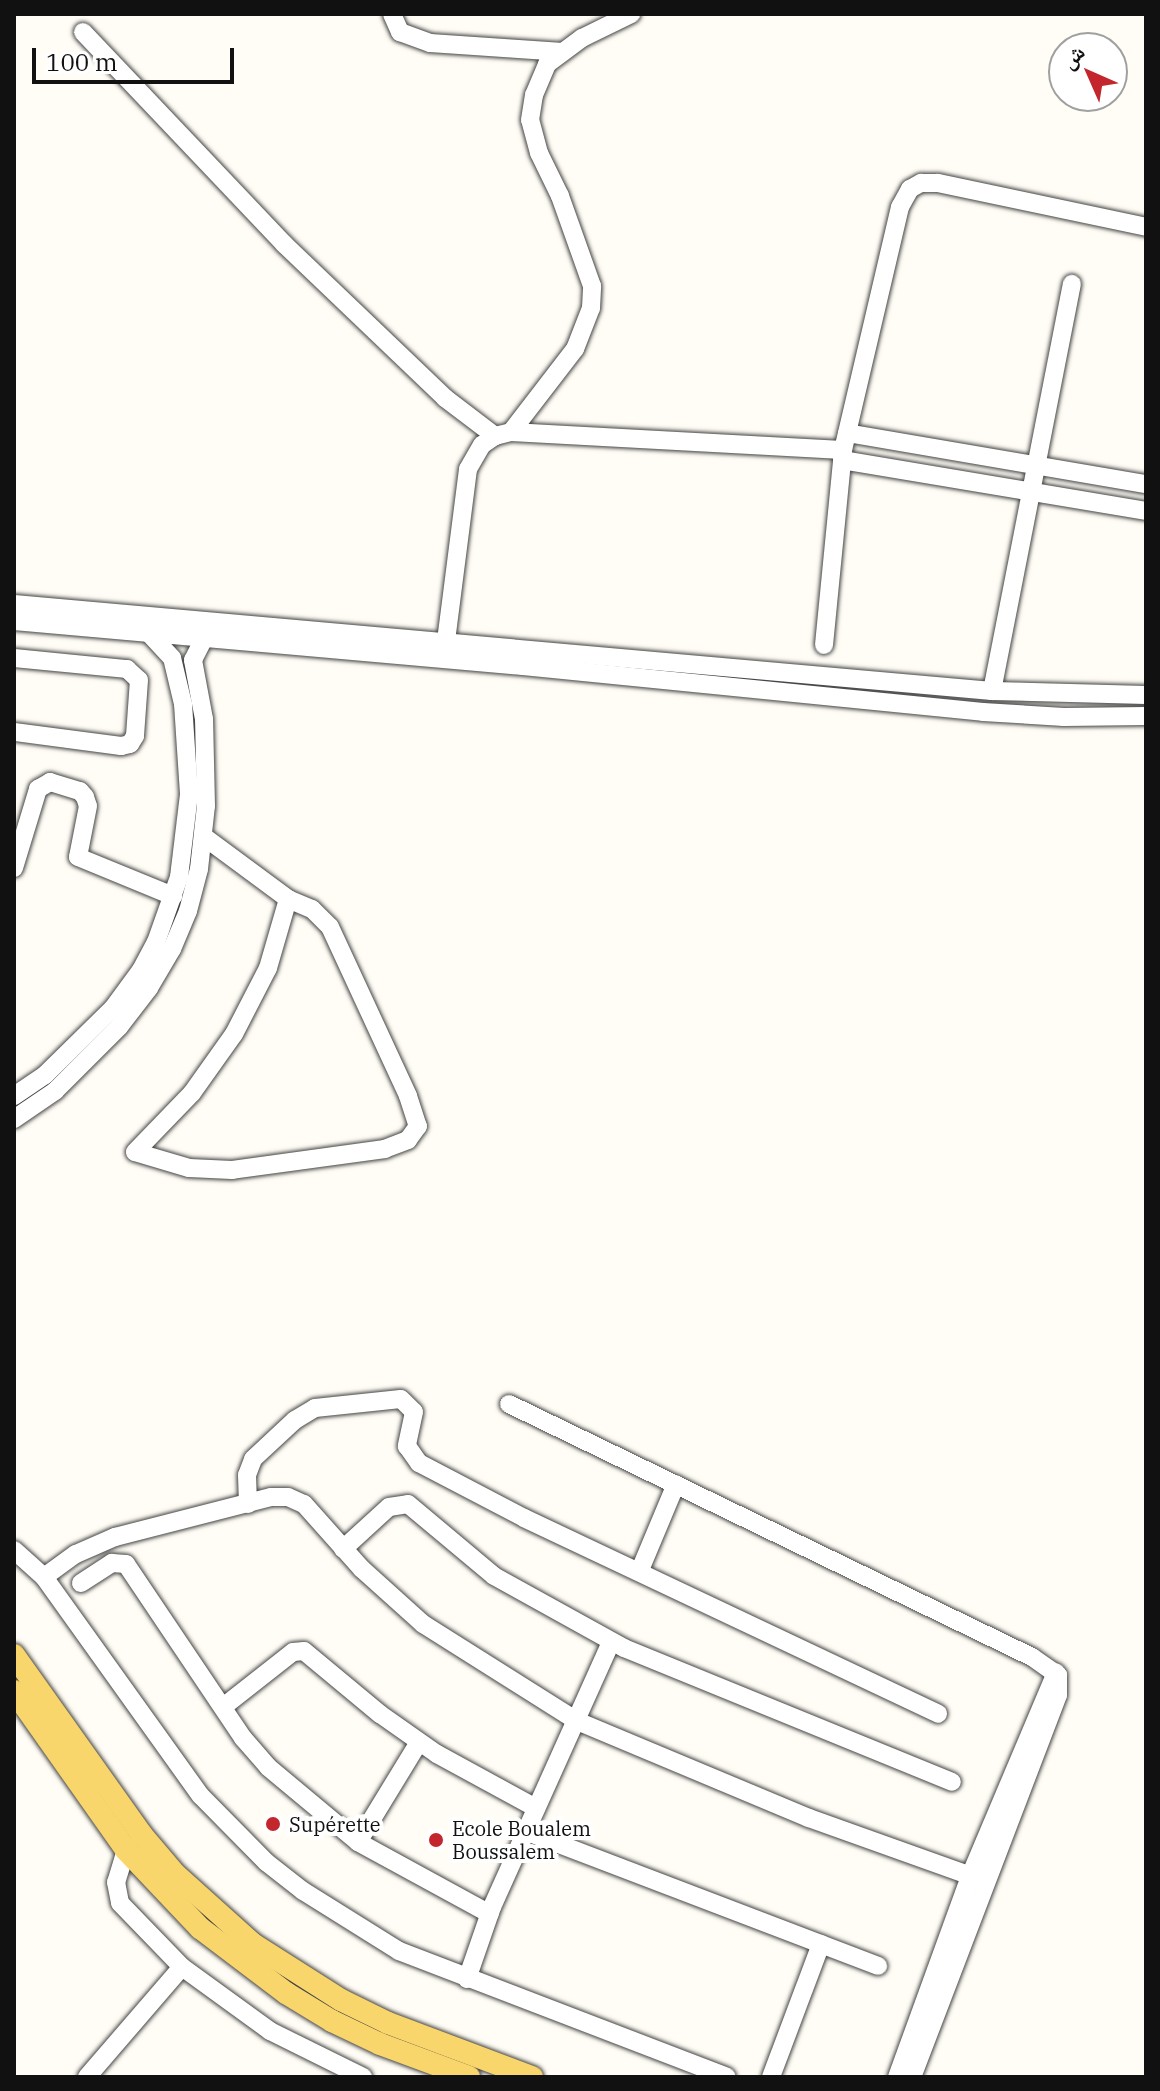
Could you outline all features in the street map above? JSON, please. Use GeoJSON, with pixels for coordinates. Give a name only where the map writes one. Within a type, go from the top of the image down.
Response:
{"type":"FeatureCollection","features":[{"type":"Feature","properties":{"kind":"main road"},"geometry":{"type":"LineString","coordinates":[[14,1655],[141,1834],[185,1883],[253,1944],[341,2000],[388,2023],[532,2077]]}},
{"type":"Feature","properties":{"kind":"main road"},"geometry":{"type":"LineString","coordinates":[[14,1691],[126,1850],[200,1928],[286,1993],[380,2044],[469,2077]]}},
{"type":"Feature","properties":{"kind":"street"},"geometry":{"type":"LineString","coordinates":[[392,14],[400,32],[430,43],[563,52]]}},
{"type":"Feature","properties":{"kind":"street"},"geometry":{"type":"LineString","coordinates":[[446,641],[468,469],[482,445],[503,434],[575,349],[591,308],[592,286],[560,196],[539,153],[530,120],[534,95],[547,64],[582,38],[631,14]]}},
{"type":"Feature","properties":{"kind":"street"},"geometry":{"type":"LineString","coordinates":[[83,32],[284,244],[445,398],[503,434],[844,448],[1037,466],[1146,484]]}},
{"type":"Feature","properties":{"kind":"street"},"geometry":{"type":"LineString","coordinates":[[824,645],[844,448],[900,207],[910,189],[921,183],[938,183],[1146,227]]}},
{"type":"Feature","properties":{"kind":"street"},"geometry":{"type":"LineString","coordinates":[[992,691],[1072,284]]}},
{"type":"Feature","properties":{"kind":"street"},"geometry":{"type":"LineString","coordinates":[[844,448],[1032,491],[1146,511]]}},
{"type":"Feature","properties":{"kind":"street"},"geometry":{"type":"LineString","coordinates":[[14,604],[992,691],[1146,695]]}},
{"type":"Feature","properties":{"kind":"street"},"geometry":{"type":"LineString","coordinates":[[14,621],[983,712],[1064,717],[1146,716]]}},
{"type":"Feature","properties":{"kind":"street"},"geometry":{"type":"LineString","coordinates":[[14,1096],[45,1075],[113,1008],[141,970],[173,896],[186,836],[188,749],[172,658],[162,643],[149,633]]}},
{"type":"Feature","properties":{"kind":"street"},"geometry":{"type":"LineString","coordinates":[[14,1119],[55,1091],[84,1064],[149,988],[172,949],[188,911],[203,836],[207,762],[193,660],[204,638]]}},
{"type":"Feature","properties":{"kind":"street"},"geometry":{"type":"LineString","coordinates":[[14,658],[127,669],[139,680],[135,736],[130,744],[121,746],[14,732]]}},
{"type":"Feature","properties":{"kind":"street"},"geometry":{"type":"LineString","coordinates":[[14,868],[38,789],[50,782],[80,791],[85,797],[88,806],[78,857],[173,896]]}},
{"type":"Feature","properties":{"kind":"street"},"geometry":{"type":"LineString","coordinates":[[203,836],[288,899],[312,909],[330,927],[418,1118],[414,1134],[399,1146],[232,1170],[189,1168],[135,1152],[192,1093],[221,1055],[255,1000],[268,968],[288,899]]}},
{"type":"Feature","properties":{"kind":"street"},"geometry":{"type":"LineString","coordinates":[[248,1504],[247,1475],[253,1459],[295,1420],[315,1408],[401,1399],[410,1403],[414,1412],[407,1441],[414,1460],[524,1518],[640,1570],[938,1714]]}},
{"type":"Feature","properties":{"kind":"street"},"geometry":{"type":"LineString","coordinates":[[509,1404],[1056,1672],[978,1878],[897,2077]]}},
{"type":"Feature","properties":{"kind":"street"},"geometry":{"type":"LineString","coordinates":[[640,1570],[676,1484]]}},
{"type":"Feature","properties":{"kind":"street"},"geometry":{"type":"LineString","coordinates":[[44,1577],[76,1554],[115,1537],[280,1496],[297,1500],[392,1598],[445,1640],[577,1721],[795,1813],[978,1878]]}},
{"type":"Feature","properties":{"kind":"street"},"geometry":{"type":"LineString","coordinates":[[343,1549],[389,1507],[408,1504],[494,1576],[611,1642],[952,1782]]}},
{"type":"Feature","properties":{"kind":"street"},"geometry":{"type":"LineString","coordinates":[[14,1550],[44,1577],[172,1758],[232,1830],[303,1891],[399,1951],[727,2077]]}},
{"type":"Feature","properties":{"kind":"street"},"geometry":{"type":"LineString","coordinates":[[81,1583],[116,1562],[126,1564],[249,1746],[274,1774],[358,1842],[490,1914]]}},
{"type":"Feature","properties":{"kind":"street"},"geometry":{"type":"LineString","coordinates":[[467,1979],[525,1831],[611,1642]]}},
{"type":"Feature","properties":{"kind":"street"},"geometry":{"type":"LineString","coordinates":[[223,1707],[300,1650],[419,1742],[469,1774],[536,1808]]}},
{"type":"Feature","properties":{"kind":"street"},"geometry":{"type":"LineString","coordinates":[[358,1842],[419,1742]]}},
{"type":"Feature","properties":{"kind":"street"},"geometry":{"type":"LineString","coordinates":[[525,1831],[878,1966]]}},
{"type":"Feature","properties":{"kind":"street"},"geometry":{"type":"LineString","coordinates":[[126,1850],[116,1882],[120,1903],[182,1967],[270,2031],[363,2077]]}},
{"type":"Feature","properties":{"kind":"street"},"geometry":{"type":"LineString","coordinates":[[912,2077],[978,1878]]}},
{"type":"Feature","properties":{"kind":"street"},"geometry":{"type":"LineString","coordinates":[[771,2077],[821,1944]]}},
{"type":"Feature","properties":{"kind":"street"},"geometry":{"type":"LineString","coordinates":[[87,2077],[182,1967]]}},
{"type":"Feature","properties":{"kind":"place","name":"Supérette"},"geometry":{"type":"Point","coordinates":[273,1824]}},
{"type":"Feature","properties":{"kind":"place","name":"Ecole Boualem Boussalem"},"geometry":{"type":"Point","coordinates":[436,1840]}}]}
